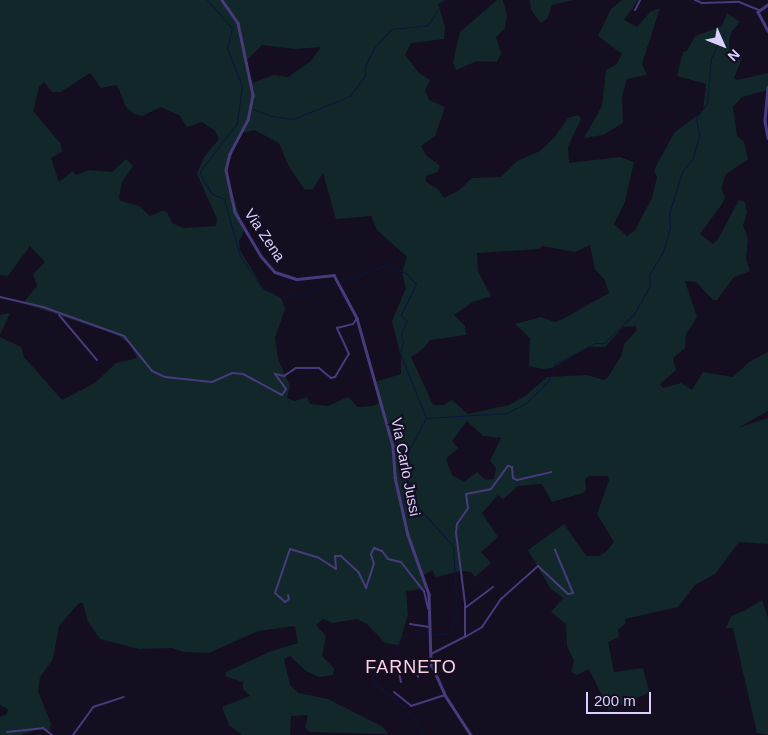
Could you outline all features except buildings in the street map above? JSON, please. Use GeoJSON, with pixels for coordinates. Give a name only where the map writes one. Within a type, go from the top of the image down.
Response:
{"type":"FeatureCollection","features":[{"type":"Feature","properties":{"kind":"street","name":"Via Zena"},"geometry":{"type":"LineString","coordinates":[[222,0],[238,23],[253,95],[248,120],[230,154],[226,170],[235,212],[275,272],[297,280],[334,275],[340,284]]}},
{"type":"Feature","properties":{"kind":"street"},"geometry":{"type":"LineString","coordinates":[[635,10],[640,0]]}},
{"type":"Feature","properties":{"kind":"street"},"geometry":{"type":"LineString","coordinates":[[695,0],[702,3],[740,2],[759,10],[768,31]]}},
{"type":"Feature","properties":{"kind":"street"},"geometry":{"type":"LineString","coordinates":[[759,10],[768,5]]}},
{"type":"Feature","properties":{"kind":"street"},"geometry":{"type":"LineString","coordinates":[[768,87],[765,121],[768,138]]}},
{"type":"Feature","properties":{"kind":"street","name":"Via Carlo Jussi"},"geometry":{"type":"LineString","coordinates":[[340,284],[357,318],[393,446],[395,477],[408,535],[429,594],[430,655],[432,666],[444,695],[471,735]]}},
{"type":"Feature","properties":{"kind":"street"},"geometry":{"type":"LineString","coordinates":[[0,297],[124,336],[152,371],[166,377],[212,382],[232,374],[243,374],[282,395],[286,389],[275,374],[284,376],[296,368],[319,368],[331,378],[335,377],[348,361],[349,354],[337,328],[353,324],[357,318]]}},
{"type":"Feature","properties":{"kind":"street"},"geometry":{"type":"LineString","coordinates":[[59,315],[97,360]]}},
{"type":"Feature","properties":{"kind":"street"},"geometry":{"type":"LineString","coordinates":[[465,637],[465,608],[456,533],[457,523],[468,508],[466,494],[492,489],[508,466],[512,468],[513,478],[517,480],[551,472]]}},
{"type":"Feature","properties":{"kind":"street"},"geometry":{"type":"LineString","coordinates":[[288,595],[289,599],[285,602],[274,593],[290,549],[319,558],[336,569],[335,556],[341,556],[359,573],[366,588],[374,564],[374,548],[382,551],[388,559],[401,562],[424,591],[426,606],[430,610]]}},
{"type":"Feature","properties":{"kind":"street"},"geometry":{"type":"LineString","coordinates":[[430,655],[482,627],[500,599],[538,566],[568,594],[573,593],[555,550]]}},
{"type":"Feature","properties":{"kind":"street"},"geometry":{"type":"LineString","coordinates":[[465,608],[493,587]]}},
{"type":"Feature","properties":{"kind":"street"},"geometry":{"type":"LineString","coordinates":[[410,624],[429,629]]}},
{"type":"Feature","properties":{"kind":"street"},"geometry":{"type":"LineString","coordinates":[[416,666],[418,677]]}},
{"type":"Feature","properties":{"kind":"street"},"geometry":{"type":"LineString","coordinates":[[401,682],[399,674],[406,671],[406,667],[432,666]]}},
{"type":"Feature","properties":{"kind":"street"},"geometry":{"type":"LineString","coordinates":[[394,692],[411,706],[444,695]]}},
{"type":"Feature","properties":{"kind":"street"},"geometry":{"type":"LineString","coordinates":[[73,735],[93,707],[123,697]]}},
{"type":"Feature","properties":{"kind":"street"},"geometry":{"type":"LineString","coordinates":[[7,732],[43,728],[52,735]]}},
{"type":"Feature","properties":{"kind":"green space"},"geometry":{"type":"Polygon","coordinates":[[[0,0],[446,0],[438,4],[445,27],[444,39],[411,43],[405,55],[419,73],[430,80],[425,91],[429,100],[445,107],[435,136],[421,146],[426,155],[440,166],[437,172],[426,176],[426,182],[438,189],[444,198],[458,191],[472,178],[501,177],[517,161],[540,151],[554,138],[568,118],[578,115],[581,119],[568,147],[569,163],[620,157],[634,162],[625,202],[614,224],[627,236],[635,230],[652,198],[657,177],[654,170],[674,133],[703,111],[706,84],[677,76],[683,52],[687,51],[695,36],[722,26],[727,13],[740,22],[732,31],[729,41],[729,48],[743,55],[734,78],[737,80],[768,73],[768,90],[742,97],[733,107],[737,136],[744,142],[748,159],[726,174],[721,188],[725,197],[722,204],[700,234],[713,244],[718,239],[739,200],[745,202],[747,213],[743,225],[748,239],[746,259],[750,271],[734,277],[717,300],[713,300],[696,282],[685,281],[697,317],[686,334],[685,348],[673,358],[676,370],[660,384],[663,388],[681,383],[692,390],[703,372],[733,377],[749,362],[768,352],[768,411],[738,428],[768,418],[768,544],[739,542],[715,574],[695,585],[678,607],[625,619],[626,623],[618,630],[619,637],[608,642],[614,672],[643,668],[649,691],[609,710],[589,669],[577,675],[571,672],[574,661],[567,646],[566,624],[551,612],[563,598],[550,588],[528,550],[564,524],[586,556],[599,556],[607,551],[614,542],[597,514],[609,480],[608,476],[589,476],[585,479],[586,490],[583,493],[552,502],[542,484],[518,486],[503,499],[498,495],[482,513],[498,537],[481,552],[491,563],[475,577],[471,572],[461,571],[436,577],[432,570],[422,576],[426,589],[406,591],[408,615],[399,645],[385,643],[367,624],[357,619],[332,623],[323,619],[316,625],[326,636],[322,656],[334,668],[333,675],[319,677],[306,671],[290,656],[284,659],[290,685],[298,693],[328,699],[383,727],[388,734],[310,732],[305,727],[308,715],[291,716],[290,735],[242,735],[229,725],[222,707],[250,696],[243,689],[243,682],[225,676],[226,672],[269,652],[298,643],[295,626],[258,631],[209,653],[184,652],[172,648],[139,649],[100,639],[88,622],[83,603],[79,603],[59,626],[53,659],[40,677],[38,691],[51,724],[49,732],[42,728],[21,735],[0,735],[0,717],[7,714],[8,709],[0,705],[0,337],[21,347],[24,357],[62,400],[95,383],[116,363],[137,358],[130,344],[117,335],[23,303],[37,286],[33,274],[45,262],[30,246],[8,276],[0,275],[0,0]],[[262,45],[245,62],[253,83],[274,75],[288,77],[311,61],[321,47],[295,49],[262,45]],[[90,73],[61,92],[52,92],[44,82],[39,87],[33,111],[61,144],[62,152],[51,158],[59,182],[73,171],[76,175],[89,170],[112,172],[126,159],[133,166],[122,182],[119,198],[121,201],[139,206],[150,216],[162,211],[167,212],[172,223],[183,228],[216,226],[217,219],[197,174],[204,157],[219,139],[215,131],[202,122],[187,127],[180,116],[161,107],[142,116],[134,114],[126,107],[117,85],[101,88],[90,73]],[[254,130],[242,133],[225,169],[244,231],[239,241],[240,250],[264,290],[281,297],[285,309],[275,338],[278,359],[290,386],[287,398],[295,401],[307,397],[310,404],[328,406],[348,397],[358,407],[373,406],[379,403],[375,382],[401,374],[401,357],[392,321],[406,288],[402,273],[407,257],[377,230],[371,216],[336,219],[323,173],[313,189],[305,190],[289,167],[279,143],[254,130]],[[590,245],[575,252],[542,246],[539,249],[477,253],[478,271],[491,296],[473,302],[454,315],[465,326],[466,335],[430,340],[424,348],[411,357],[433,405],[444,405],[452,400],[468,414],[509,405],[525,396],[547,377],[587,375],[604,380],[608,377],[621,356],[624,344],[637,330],[636,326],[623,327],[605,347],[589,347],[552,368],[543,369],[529,366],[530,338],[515,324],[541,317],[555,322],[609,293],[605,280],[595,269],[590,245]],[[467,421],[452,441],[458,448],[446,459],[452,475],[464,482],[477,472],[486,480],[494,479],[496,468],[490,461],[501,438],[483,436],[467,421]]]}},
{"type":"Feature","properties":{"kind":"green space"},"geometry":{"type":"Polygon","coordinates":[[[497,0],[503,0],[507,16],[505,28],[496,37],[501,53],[497,62],[477,61],[456,70],[453,62],[460,32],[497,0]]]}},
{"type":"Feature","properties":{"kind":"green space"},"geometry":{"type":"Polygon","coordinates":[[[530,0],[573,0],[552,5],[547,19],[541,23],[531,10],[530,0]]]}},
{"type":"Feature","properties":{"kind":"green space"},"geometry":{"type":"Polygon","coordinates":[[[622,0],[638,0],[624,20],[637,27],[650,12],[660,8],[642,64],[647,75],[627,79],[622,96],[623,123],[603,135],[584,138],[602,106],[606,70],[617,64],[622,54],[598,36],[611,9],[622,0]]]}},
{"type":"Feature","properties":{"kind":"green space"},"geometry":{"type":"Polygon","coordinates":[[[10,313],[0,335],[0,315],[10,313]]]}},
{"type":"Feature","properties":{"kind":"green space"},"geometry":{"type":"Polygon","coordinates":[[[762,600],[768,618],[768,735],[757,733],[733,628],[726,628],[731,616],[744,611],[762,600]]]}},
{"type":"Feature","properties":{"kind":"waterway"},"geometry":{"type":"LineString","coordinates":[[207,0],[232,28],[227,48],[242,86],[237,123],[200,171],[202,178],[212,194],[224,199],[240,256],[261,286],[282,298],[336,283]]}},
{"type":"Feature","properties":{"kind":"waterway"},"geometry":{"type":"LineString","coordinates":[[253,109],[271,116],[293,119],[350,96],[365,75],[365,66],[374,48],[391,29],[428,25],[444,0]]}},
{"type":"Feature","properties":{"kind":"waterway"},"geometry":{"type":"LineString","coordinates":[[426,418],[507,413],[526,403],[548,382],[555,364],[595,343],[604,343],[634,314],[650,285],[649,275],[663,252],[670,227],[669,214],[682,172],[693,158],[699,135],[696,118],[707,103],[711,58],[725,30]]}},
{"type":"Feature","properties":{"kind":"waterway"},"geometry":{"type":"LineString","coordinates":[[340,282],[386,265],[406,273],[416,284],[401,315],[407,321],[401,333],[403,342],[400,353],[426,418],[402,463],[417,506],[453,546],[457,616],[451,632],[445,634],[402,635],[396,650],[373,677],[374,683],[406,708],[425,735]]}},
{"type":"Feature","properties":{"kind":"district","name":"FARNETO"},"geometry":{"type":"Point","coordinates":[411,667]}}]}
